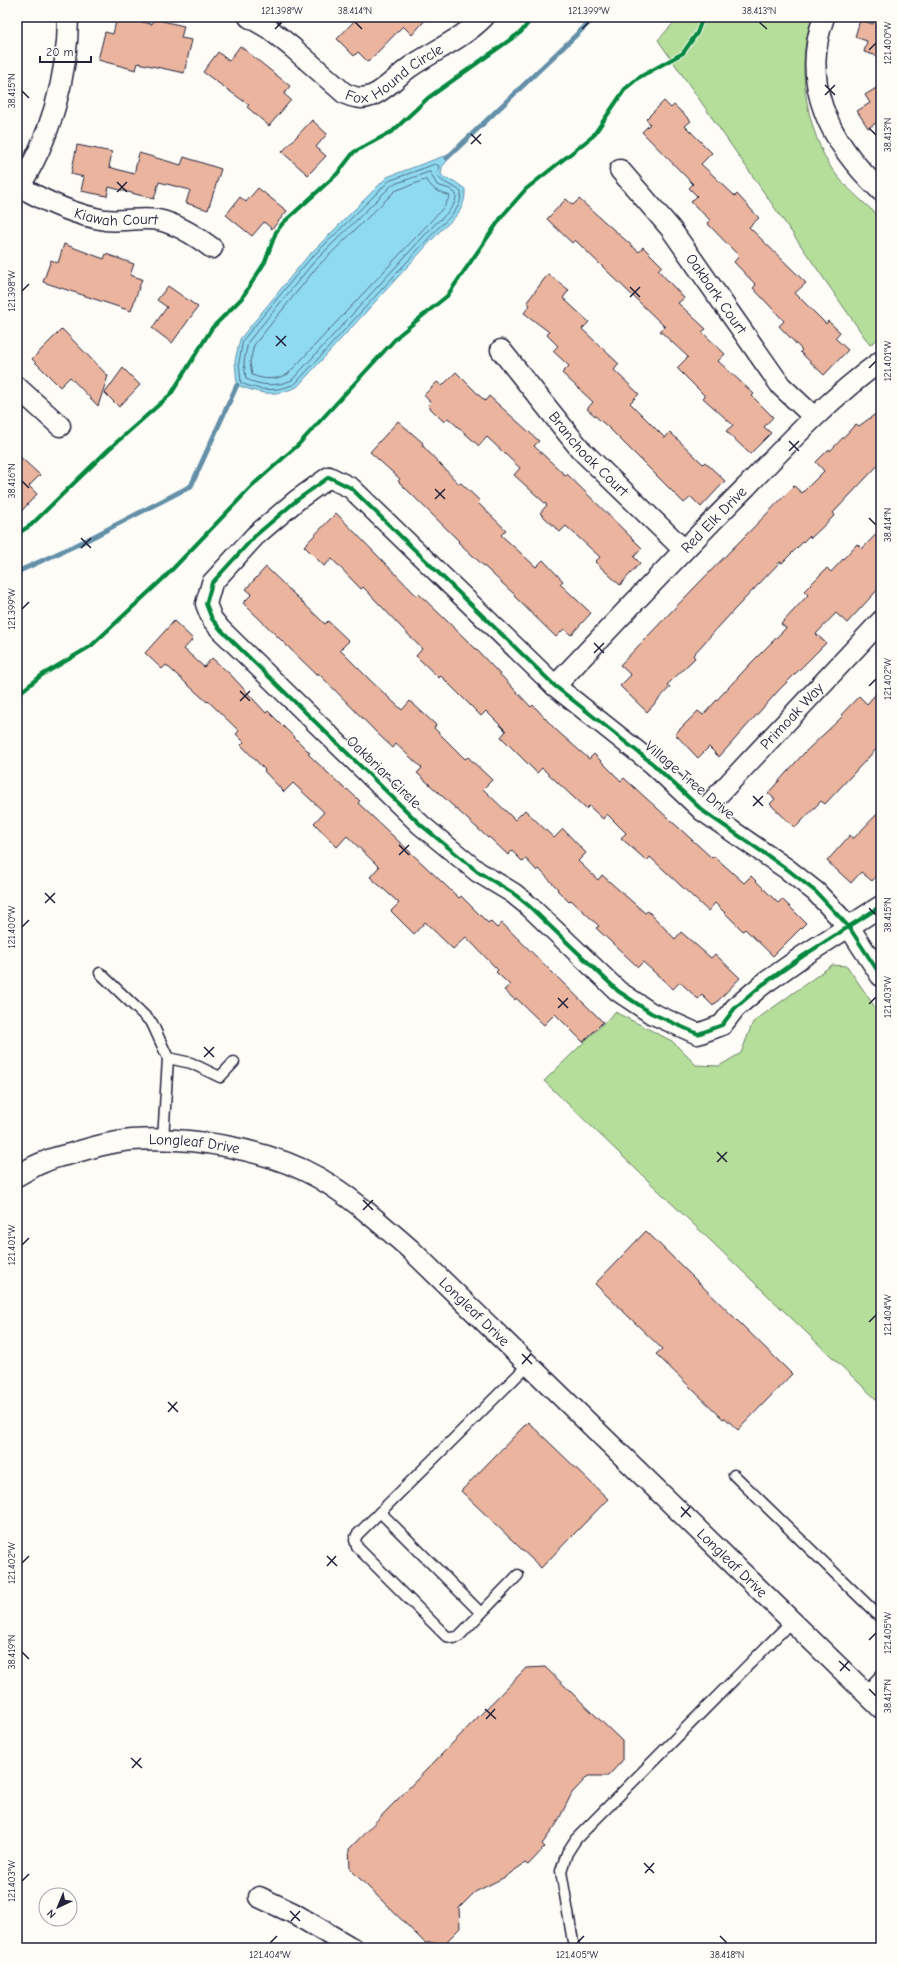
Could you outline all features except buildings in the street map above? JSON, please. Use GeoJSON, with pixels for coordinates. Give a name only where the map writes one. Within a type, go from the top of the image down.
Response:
{"type":"FeatureCollection","features":[{"type":"Feature","properties":{"kind":"street"},"geometry":{"type":"LineString","coordinates":[[18,187],[42,139],[56,100],[65,62],[68,17]]}},
{"type":"Feature","properties":{"kind":"street","name":"Fox Hound Circle"},"geometry":{"type":"LineString","coordinates":[[249,17],[268,28],[293,48],[344,93],[354,98],[363,99],[372,96],[412,66],[460,38],[484,17]]}},
{"type":"Feature","properties":{"kind":"street"},"geometry":{"type":"LineString","coordinates":[[824,17],[814,71],[825,114],[836,138],[852,162],[881,191]]}},
{"type":"Feature","properties":{"kind":"street","name":"Oakbark Court"},"geometry":{"type":"LineString","coordinates":[[620,170],[671,229],[781,386],[814,417]]}},
{"type":"Feature","properties":{"kind":"street","name":"Kiawah Court"},"geometry":{"type":"LineString","coordinates":[[18,187],[67,210],[88,216],[106,220],[157,220],[181,228],[212,248]]}},
{"type":"Feature","properties":{"kind":"street","name":"Branchoak Court"},"geometry":{"type":"LineString","coordinates":[[501,350],[581,450],[684,550]]}},
{"type":"Feature","properties":{"kind":"street","name":"Red Elk Drive"},"geometry":{"type":"LineString","coordinates":[[555,686],[684,550],[814,417],[852,382],[881,361]]}},
{"type":"Feature","properties":{"kind":"street"},"geometry":{"type":"LineString","coordinates":[[17,387],[60,426]]}},
{"type":"Feature","properties":{"kind":"street","name":"Oakbriar Circle"},"geometry":{"type":"LineString","coordinates":[[458,592],[351,488],[329,477],[297,500],[255,536],[212,584],[206,604],[212,619],[221,630],[421,825],[478,872],[513,893],[618,991],[651,1013],[698,1034],[722,1025],[748,996],[803,956],[849,927]]}},
{"type":"Feature","properties":{"kind":"street","name":"Village Tree Drive"},"geometry":{"type":"LineString","coordinates":[[458,592],[555,686],[653,764],[703,811],[787,868],[816,892],[849,927],[881,976]]}},
{"type":"Feature","properties":{"kind":"street","name":"Primoak Way"},"geometry":{"type":"LineString","coordinates":[[703,811],[881,621]]}},
{"type":"Feature","properties":{"kind":"street"},"geometry":{"type":"LineString","coordinates":[[849,927],[881,906]]}},
{"type":"Feature","properties":{"kind":"street","name":"Longleaf Drive"},"geometry":{"type":"LineString","coordinates":[[17,1176],[44,1162],[102,1145],[132,1140],[184,1140],[221,1145],[253,1152],[282,1162],[318,1178],[354,1201],[410,1249],[881,1708]]}},
{"type":"Feature","properties":{"kind":"street"},"geometry":{"type":"LineString","coordinates":[[259,1897],[293,1913],[343,1947]]}},
{"type":"Feature","properties":{"kind":"lane"},"geometry":{"type":"LineString","coordinates":[[100,973],[152,1023],[168,1058],[163,1140]]}},
{"type":"Feature","properties":{"kind":"lane"},"geometry":{"type":"LineString","coordinates":[[168,1058],[191,1063],[220,1077],[234,1062]]}},
{"type":"Feature","properties":{"kind":"lane"},"geometry":{"type":"LineString","coordinates":[[518,1575],[459,1636],[454,1638],[446,1636],[357,1547],[355,1540],[357,1534],[529,1364]]}},
{"type":"Feature","properties":{"kind":"lane"},"geometry":{"type":"LineString","coordinates":[[734,1475],[881,1618]]}},
{"type":"Feature","properties":{"kind":"lane"},"geometry":{"type":"LineString","coordinates":[[380,1512],[481,1613]]}},
{"type":"Feature","properties":{"kind":"lane"},"geometry":{"type":"LineString","coordinates":[[574,1948],[561,1871],[567,1853],[576,1839],[792,1621]]}},
{"type":"Feature","properties":{"kind":"lane"},"geometry":{"type":"LineString","coordinates":[[865,1692],[881,1675]]}},
{"type":"Feature","properties":{"kind":"green space"},"geometry":{"type":"Polygon","coordinates":[[[679,17],[812,17],[807,35],[804,73],[805,92],[814,129],[828,163],[839,178],[881,218],[881,337],[870,345],[658,40],[679,17]]]}},
{"type":"Feature","properties":{"kind":"green space"},"geometry":{"type":"Polygon","coordinates":[[[832,965],[847,966],[881,1016],[881,1404],[544,1081],[615,1012],[672,1041],[696,1065],[719,1066],[741,1053],[753,1022],[832,965]]]}},
{"type":"Feature","properties":{"kind":"water"},"geometry":{"type":"Polygon","coordinates":[[[444,156],[447,158],[447,161],[442,167],[441,174],[444,178],[454,181],[465,189],[462,208],[455,217],[441,230],[297,387],[281,392],[267,393],[253,391],[237,385],[235,361],[240,339],[307,257],[387,177],[444,156]]]}},
{"type":"Feature","properties":{"kind":"waterway"},"geometry":{"type":"LineString","coordinates":[[447,158],[595,17]]}},
{"type":"Feature","properties":{"kind":"waterway"},"geometry":{"type":"LineString","coordinates":[[17,572],[83,542],[191,486],[237,385]]}},
{"type":"Feature","properties":{"kind":"cycle path"},"geometry":{"type":"LineString","coordinates":[[17,534],[31,525],[109,449],[171,394],[212,328],[242,298],[265,262],[276,232],[283,223],[337,174],[354,152],[393,131],[428,98],[521,32],[533,17]]}},
{"type":"Feature","properties":{"kind":"cycle path"},"geometry":{"type":"LineString","coordinates":[[17,695],[42,675],[91,646],[166,576],[255,483],[298,445],[399,335],[447,296],[503,215],[526,189],[593,136],[625,89],[638,78],[683,53],[697,33],[703,17]]}},
{"type":"Feature","properties":{"kind":"cycle path"},"geometry":{"type":"LineString","coordinates":[[881,906],[803,956],[762,985],[735,1008],[722,1025],[698,1034],[651,1013],[618,991],[529,906],[513,893],[478,872],[421,825],[221,630],[212,619],[206,604],[212,583],[255,536],[297,500],[329,477],[351,488],[555,686],[653,764],[703,811],[787,869],[816,892],[849,927],[881,976]]}}]}
